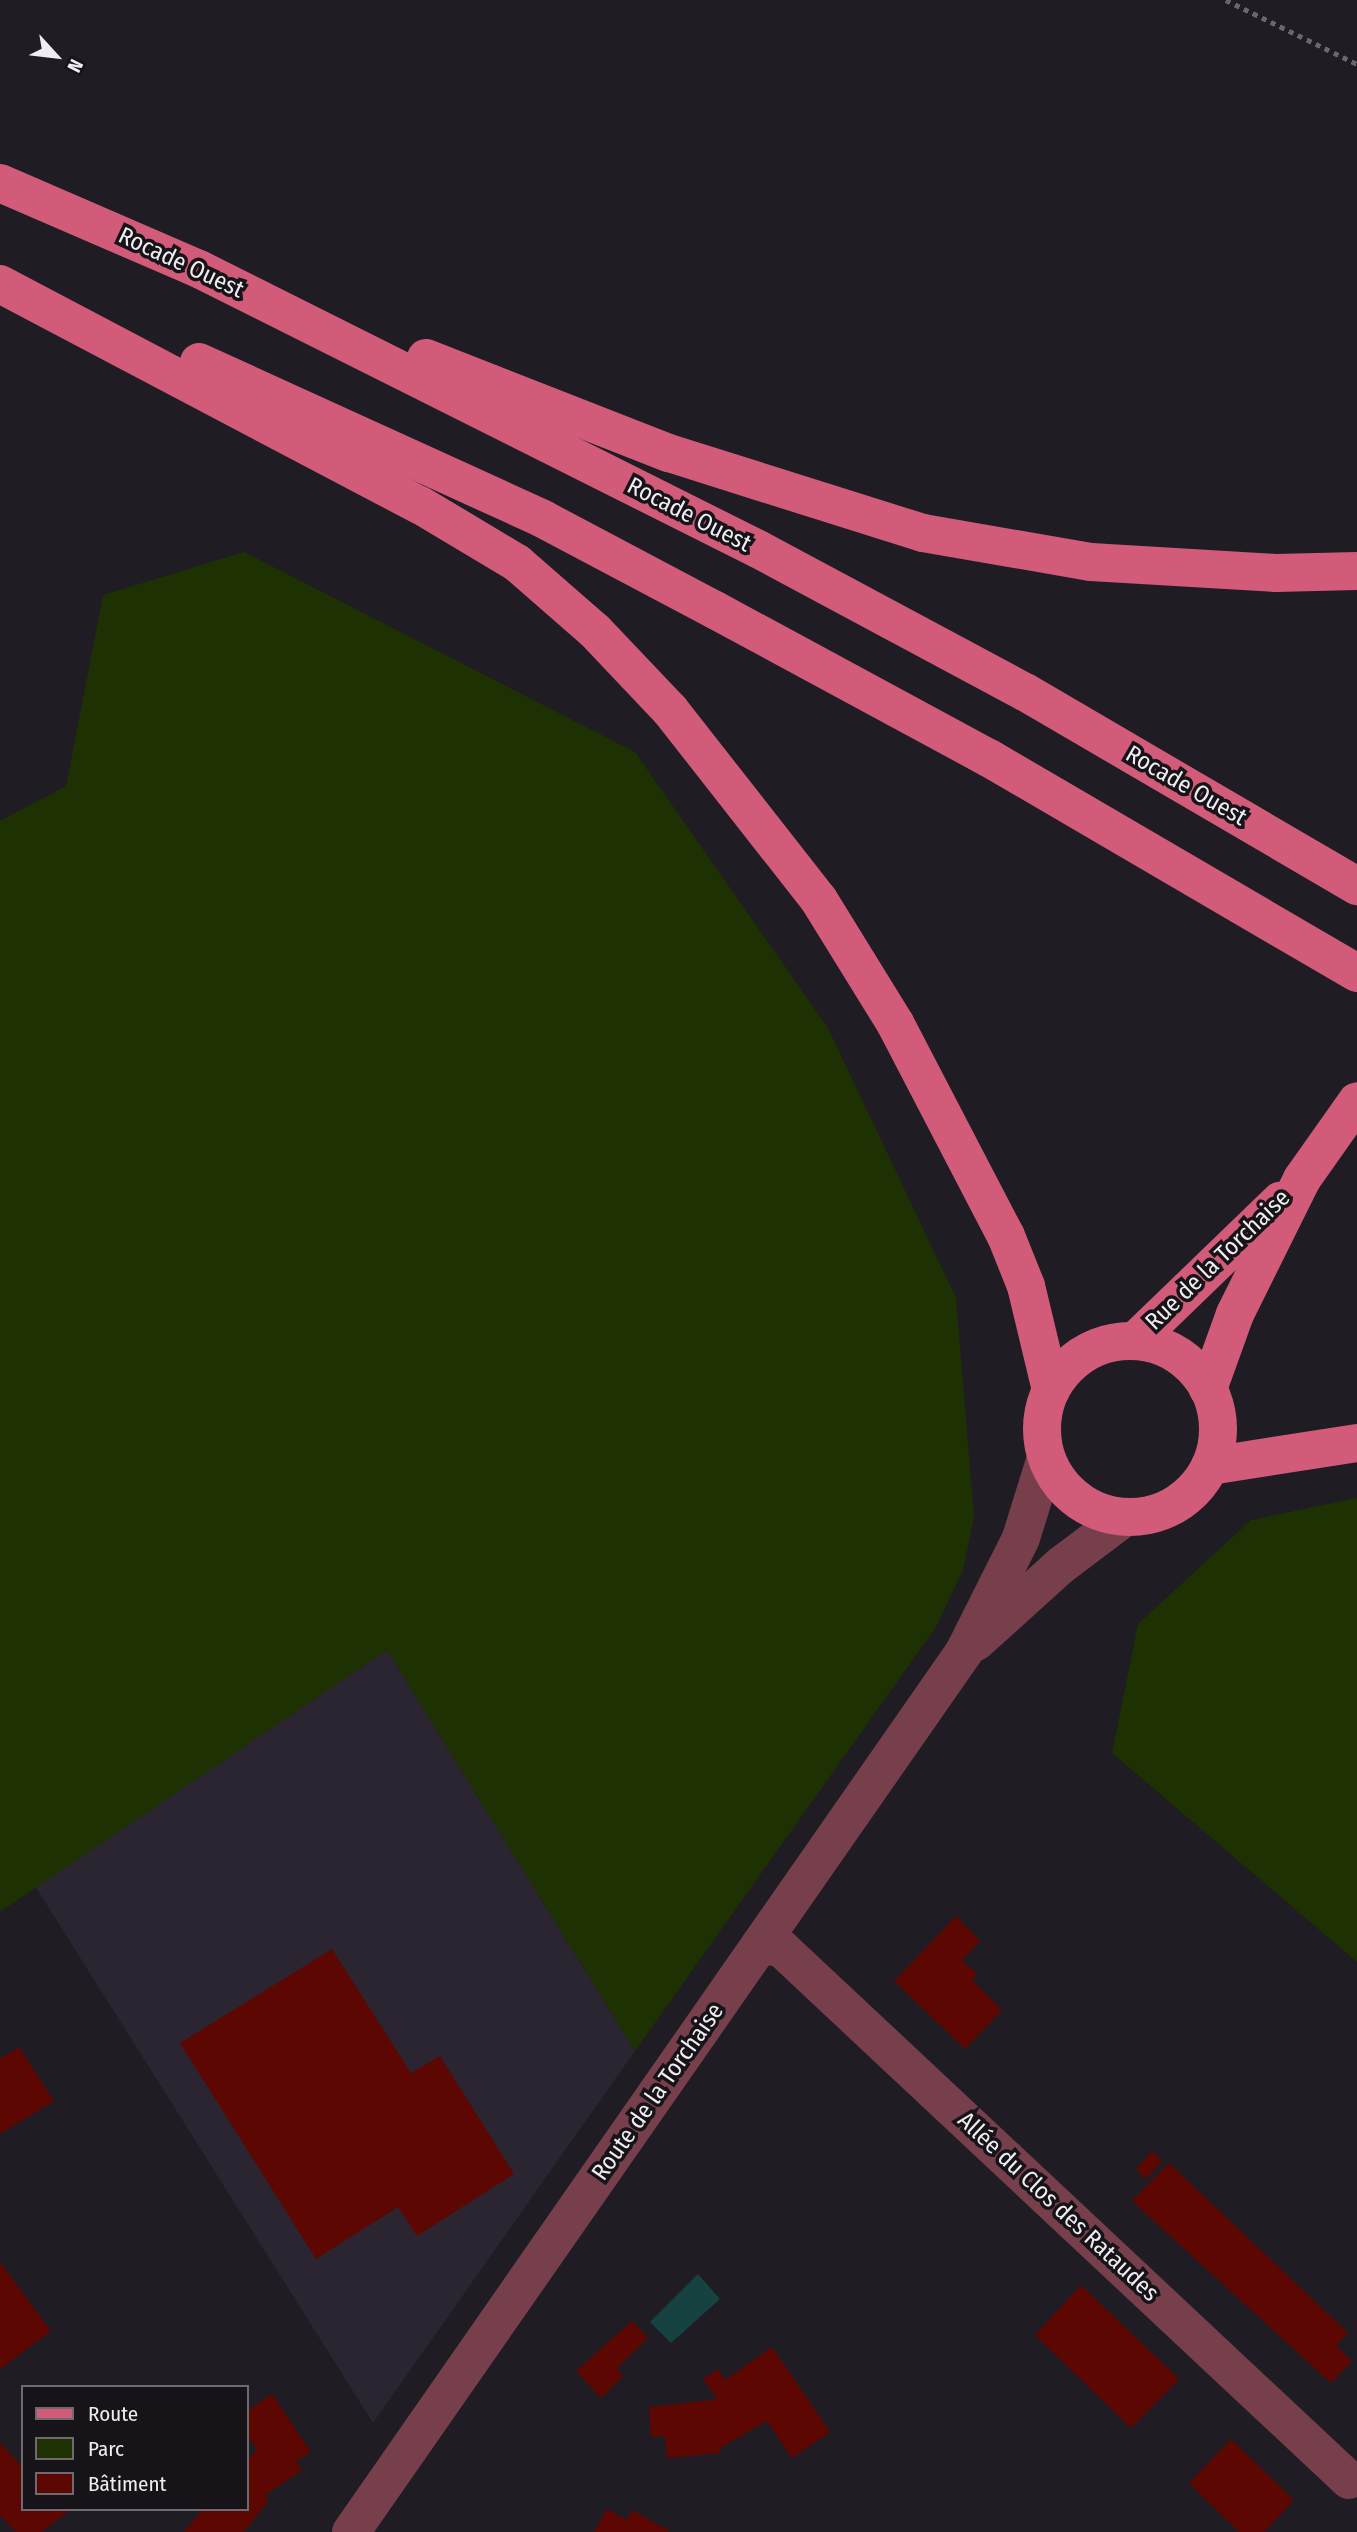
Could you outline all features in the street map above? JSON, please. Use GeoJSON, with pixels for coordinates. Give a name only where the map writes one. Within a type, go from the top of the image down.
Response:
{"type":"FeatureCollection","features":[{"type":"Feature","properties":{"kind":"main road","name":"Rocade Ouest"},"geometry":{"type":"LineString","coordinates":[[0,183],[198,269],[758,549],[1025,692],[1357,886]]}},
{"type":"Feature","properties":{"kind":"main road"},"geometry":{"type":"LineString","coordinates":[[198,269],[669,453],[923,533],[1091,562],[1276,573],[1357,571]]}},
{"type":"Feature","properties":{"kind":"main road"},"geometry":{"type":"LineString","coordinates":[[0,272],[542,519],[989,758],[1357,974]]}},
{"type":"Feature","properties":{"kind":"main road"},"geometry":{"type":"LineString","coordinates":[[0,284],[420,505],[517,563],[642,680],[738,790],[819,900],[895,1023],[1006,1236],[1026,1286],[1051,1390],[1043,1423],[1046,1457],[1077,1499],[1100,1512],[1125,1517],[1152,1515],[1175,1504],[1210,1466],[1217,1441],[1208,1389],[1178,1355],[1135,1341],[1086,1353],[1051,1390]]}},
{"type":"Feature","properties":{"kind":"main road","name":"Rue de la Torchaise"},"geometry":{"type":"LineString","coordinates":[[1208,1389],[1235,1314],[1302,1180],[1355,1103]]}},
{"type":"Feature","properties":{"kind":"main road","name":"Rue de la Torchaise"},"geometry":{"type":"LineString","coordinates":[[1135,1341],[1302,1180]]}},
{"type":"Feature","properties":{"kind":"main road"},"geometry":{"type":"LineString","coordinates":[[1210,1466],[1357,1443]]}},
{"type":"Feature","properties":{"kind":"street","name":"Route de la Torchaise"},"geometry":{"type":"LineString","coordinates":[[351,2532],[964,1652],[1021,1538],[1046,1457]]}},
{"type":"Feature","properties":{"kind":"street","name":"Route de la Torchaise"},"geometry":{"type":"LineString","coordinates":[[964,1652],[1060,1566],[1125,1517]]}},
{"type":"Feature","properties":{"kind":"street","name":"Allée du Clos des Rataudes"},"geometry":{"type":"LineString","coordinates":[[760,1945],[781,1948],[1349,2480]]}},
{"type":"Feature","properties":{"kind":"path"},"geometry":{"type":"LineString","coordinates":[[1226,0],[1357,64]]}},
{"type":"Feature","properties":{"kind":"shaded area"},"geometry":{"type":"Polygon","coordinates":[[[387,1650],[635,2051],[373,2423],[35,1886],[387,1650]]]}},
{"type":"Feature","properties":{"kind":"shaded area"},"geometry":{"type":"Polygon","coordinates":[[[698,2274],[720,2299],[671,2343],[650,2322],[698,2274]]]}},
{"type":"Feature","properties":{"kind":"green space"},"geometry":{"type":"Polygon","coordinates":[[[244,552],[635,752],[828,1028],[956,1298],[974,1517],[963,1570],[936,1627],[635,2051],[387,1650],[0,1912],[0,821],[66,786],[103,595],[244,552]]]}},
{"type":"Feature","properties":{"kind":"green space"},"geometry":{"type":"Polygon","coordinates":[[[1357,1498],[1357,1962],[1112,1753],[1138,1624],[1251,1520],[1357,1498]]]}},
{"type":"Feature","properties":{"kind":"building"},"geometry":{"type":"Polygon","coordinates":[[[956,1916],[980,1941],[962,1960],[977,1974],[972,1980],[1002,2010],[965,2049],[894,1981],[956,1916]]]}},
{"type":"Feature","properties":{"kind":"building"},"geometry":{"type":"Polygon","coordinates":[[[332,1949],[411,2073],[440,2056],[514,2174],[417,2236],[398,2207],[316,2259],[180,2043],[332,1949]]]}},
{"type":"Feature","properties":{"kind":"building"},"geometry":{"type":"Polygon","coordinates":[[[19,2047],[54,2101],[0,2134],[0,2059],[19,2047]]]}},
{"type":"Feature","properties":{"kind":"building"},"geometry":{"type":"Polygon","coordinates":[[[1152,2151],[1162,2161],[1146,2179],[1136,2169],[1152,2151]]]}},
{"type":"Feature","properties":{"kind":"building"},"geometry":{"type":"Polygon","coordinates":[[[1169,2163],[1348,2333],[1336,2345],[1352,2361],[1331,2383],[1132,2201],[1169,2163]]]}},
{"type":"Feature","properties":{"kind":"building"},"geometry":{"type":"Polygon","coordinates":[[[0,2262],[51,2331],[0,2369],[0,2262]]]}},
{"type":"Feature","properties":{"kind":"building"},"geometry":{"type":"Polygon","coordinates":[[[1081,2285],[1179,2379],[1131,2428],[1035,2335],[1081,2285]]]}},
{"type":"Feature","properties":{"kind":"building"},"geometry":{"type":"Polygon","coordinates":[[[632,2321],[648,2338],[617,2368],[623,2376],[601,2398],[576,2371],[632,2321]]]}},
{"type":"Feature","properties":{"kind":"building"},"geometry":{"type":"Polygon","coordinates":[[[772,2347],[830,2432],[792,2458],[767,2421],[720,2448],[721,2453],[667,2458],[665,2436],[651,2437],[649,2407],[713,2400],[717,2398],[703,2379],[718,2369],[725,2380],[772,2347]]]}},
{"type":"Feature","properties":{"kind":"building"},"geometry":{"type":"Polygon","coordinates":[[[272,2394],[311,2452],[296,2461],[302,2470],[264,2496],[269,2500],[244,2532],[184,2532],[201,2511],[248,2511],[248,2460],[257,2449],[248,2436],[248,2410],[272,2394]]]}},
{"type":"Feature","properties":{"kind":"building"},"geometry":{"type":"Polygon","coordinates":[[[1231,2439],[1294,2500],[1264,2532],[1239,2532],[1189,2483],[1231,2439]]]}},
{"type":"Feature","properties":{"kind":"building"},"geometry":{"type":"Polygon","coordinates":[[[0,2443],[21,2465],[21,2511],[69,2511],[41,2532],[16,2532],[0,2515],[0,2443]]]}},
{"type":"Feature","properties":{"kind":"building"},"geometry":{"type":"Polygon","coordinates":[[[607,2509],[627,2520],[632,2510],[671,2532],[594,2532],[607,2509]]]}}]}
